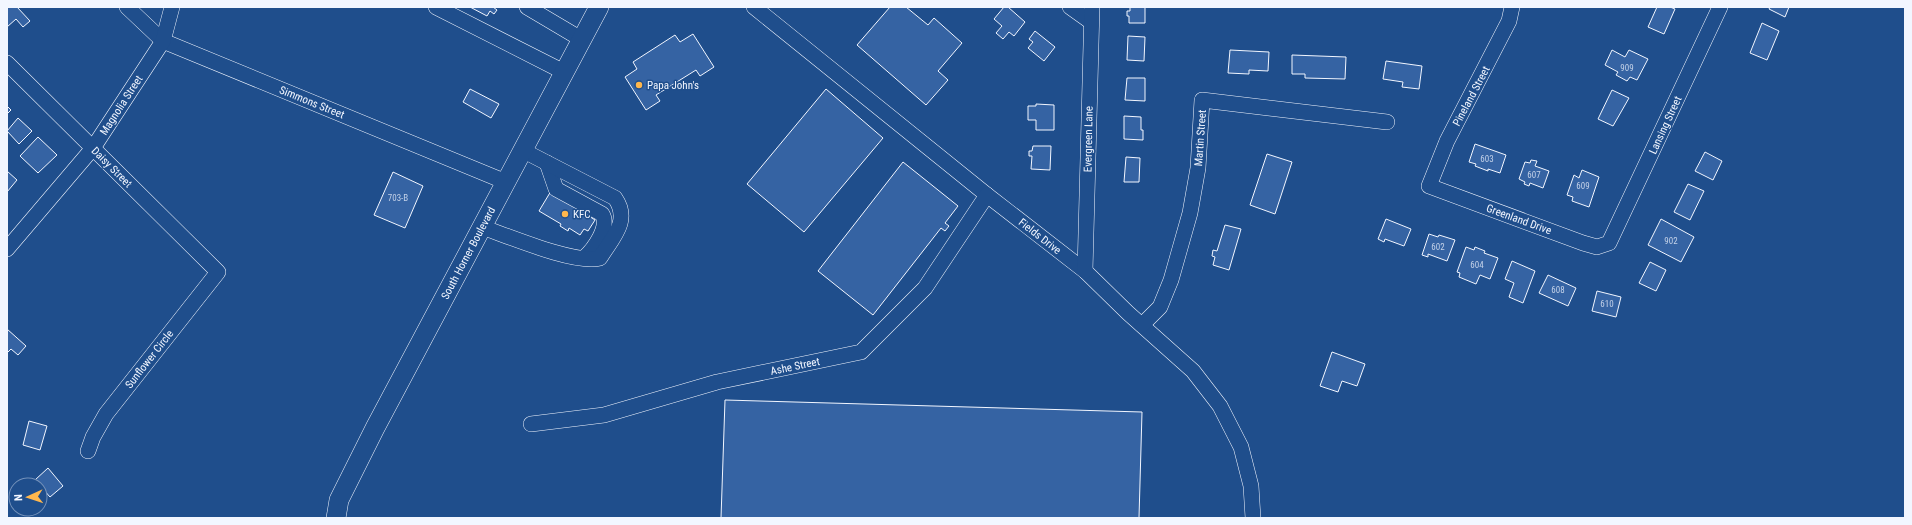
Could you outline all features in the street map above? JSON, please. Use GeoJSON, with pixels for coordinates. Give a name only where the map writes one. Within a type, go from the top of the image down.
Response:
{"type":"FeatureCollection","features":[{"type":"Feature","properties":{"kind":"main road","name":"South Horner Boulevard"},"geometry":{"type":"LineString","coordinates":[[321,518],[338,509],[522,150],[599,7]]}},
{"type":"Feature","properties":{"kind":"street","name":"Simmons Street"},"geometry":{"type":"LineString","coordinates":[[127,7],[163,41],[506,182]]}},
{"type":"Feature","properties":{"kind":"street","name":"Magnolia Street"},"geometry":{"type":"LineString","coordinates":[[7,248],[93,148],[163,41],[172,7]]}},
{"type":"Feature","properties":{"kind":"street"},"geometry":{"type":"LineString","coordinates":[[436,7],[564,72]]}},
{"type":"Feature","properties":{"kind":"street"},"geometry":{"type":"LineString","coordinates":[[527,7],[581,39]]}},
{"type":"Feature","properties":{"kind":"street","name":"Fields Drive"},"geometry":{"type":"LineString","coordinates":[[754,7],[1085,271],[1193,371],[1220,406],[1241,447],[1251,486],[1253,518]]}},
{"type":"Feature","properties":{"kind":"street"},"geometry":{"type":"LineString","coordinates":[[1070,7],[1091,14]]}},
{"type":"Feature","properties":{"kind":"street","name":"Pineland Street"},"geometry":{"type":"LineString","coordinates":[[1429,186],[1447,141],[1509,21],[1512,7]]}},
{"type":"Feature","properties":{"kind":"street","name":"Lansing Street"},"geometry":{"type":"LineString","coordinates":[[1609,243],[1720,7]]}},
{"type":"Feature","properties":{"kind":"street","name":"Evergreen Lane"},"geometry":{"type":"LineString","coordinates":[[1085,271],[1091,14]]}},
{"type":"Feature","properties":{"kind":"street","name":"Daisy Street"},"geometry":{"type":"LineString","coordinates":[[7,63],[218,272]]}},
{"type":"Feature","properties":{"kind":"street","name":"Martin Street"},"geometry":{"type":"LineString","coordinates":[[1142,325],[1160,307],[1171,280],[1190,212],[1198,168],[1202,100],[1387,122]]}},
{"type":"Feature","properties":{"kind":"street"},"geometry":{"type":"LineString","coordinates":[[482,227],[568,256],[593,260],[600,258],[622,222],[621,207],[615,198],[522,150]]}},
{"type":"Feature","properties":{"kind":"street"},"geometry":{"type":"LineString","coordinates":[[547,163],[556,189],[602,214],[605,219],[605,226],[590,253],[584,258]]}},
{"type":"Feature","properties":{"kind":"street","name":"Greenland Drive"},"geometry":{"type":"LineString","coordinates":[[1429,186],[1583,243],[1597,246],[1609,243]]}},
{"type":"Feature","properties":{"kind":"street","name":"Ashe Street"},"geometry":{"type":"LineString","coordinates":[[531,424],[604,415],[716,382],[861,352],[925,288],[988,195]]}},
{"type":"Feature","properties":{"kind":"street","name":"Sunflower Circle"},"geometry":{"type":"LineString","coordinates":[[88,451],[93,437],[106,414],[218,272]]}},
{"type":"Feature","properties":{"kind":"building"},"geometry":{"type":"Polygon","coordinates":[[[7,7],[17,7],[30,21],[23,27],[16,19],[7,27],[7,7]]]}},
{"type":"Feature","properties":{"kind":"building"},"geometry":{"type":"Polygon","coordinates":[[[470,7],[493,7],[497,10],[494,14],[490,11],[487,16],[470,7]]]}},
{"type":"Feature","properties":{"kind":"building"},"geometry":{"type":"Polygon","coordinates":[[[890,7],[906,7],[928,25],[934,18],[962,43],[938,71],[948,80],[926,105],[857,45],[890,7]]]}},
{"type":"Feature","properties":{"kind":"building"},"geometry":{"type":"Polygon","coordinates":[[[1004,7],[1008,7],[1025,22],[1014,36],[1009,32],[1003,39],[996,33],[1002,26],[994,19],[1004,7]]]}},
{"type":"Feature","properties":{"kind":"building"},"geometry":{"type":"Polygon","coordinates":[[[1130,7],[1145,7],[1145,23],[1129,23],[1127,11],[1130,11],[1130,7]]]}},
{"type":"Feature","properties":{"kind":"building"},"geometry":{"type":"Polygon","coordinates":[[[1657,7],[1670,7],[1675,9],[1664,34],[1648,27],[1657,7]]]}},
{"type":"Feature","properties":{"kind":"building"},"geometry":{"type":"Polygon","coordinates":[[[1770,7],[1789,7],[1785,17],[1769,9],[1770,7]]]}},
{"type":"Feature","properties":{"kind":"building"},"geometry":{"type":"Polygon","coordinates":[[[1762,23],[1779,31],[1767,60],[1750,53],[1762,23]]]}},
{"type":"Feature","properties":{"kind":"building"},"geometry":{"type":"Polygon","coordinates":[[[1035,31],[1055,47],[1044,61],[1028,48],[1033,42],[1029,39],[1035,31]]]}},
{"type":"Feature","properties":{"kind":"building"},"geometry":{"type":"Polygon","coordinates":[[[693,34],[714,67],[700,76],[696,70],[656,95],[660,101],[646,110],[625,77],[637,69],[633,62],[675,35],[680,42],[693,34]]]}},
{"type":"Feature","properties":{"kind":"building"},"geometry":{"type":"Polygon","coordinates":[[[1128,36],[1145,37],[1144,61],[1127,60],[1128,36]]]}},
{"type":"Feature","properties":{"kind":"building"},"geometry":{"type":"Polygon","coordinates":[[[1230,50],[1269,52],[1268,71],[1249,70],[1249,74],[1228,73],[1230,50]]]}},
{"type":"Feature","properties":{"kind":"building"},"geometry":{"type":"Polygon","coordinates":[[[1612,50],[1625,57],[1629,50],[1648,59],[1637,80],[1630,77],[1627,81],[1616,75],[1618,72],[1605,65],[1612,50]]]}},
{"type":"Feature","properties":{"kind":"building"},"geometry":{"type":"Polygon","coordinates":[[[1292,55],[1346,57],[1345,79],[1305,78],[1305,74],[1292,74],[1292,55]]]}},
{"type":"Feature","properties":{"kind":"building"},"geometry":{"type":"Polygon","coordinates":[[[1386,61],[1422,66],[1419,89],[1402,87],[1403,82],[1383,79],[1386,61]]]}},
{"type":"Feature","properties":{"kind":"building"},"geometry":{"type":"Polygon","coordinates":[[[1127,78],[1145,78],[1145,101],[1125,100],[1127,78]]]}},
{"type":"Feature","properties":{"kind":"building"},"geometry":{"type":"Polygon","coordinates":[[[470,89],[499,104],[491,118],[463,102],[470,89]]]}},
{"type":"Feature","properties":{"kind":"building"},"geometry":{"type":"Polygon","coordinates":[[[826,89],[883,138],[804,232],[747,184],[826,89]]]}},
{"type":"Feature","properties":{"kind":"building"},"geometry":{"type":"Polygon","coordinates":[[[1612,90],[1629,98],[1613,126],[1598,119],[1612,90]]]}},
{"type":"Feature","properties":{"kind":"building"},"geometry":{"type":"Polygon","coordinates":[[[1036,104],[1054,105],[1054,130],[1036,130],[1036,120],[1028,120],[1028,106],[1036,106],[1036,104]]]}},
{"type":"Feature","properties":{"kind":"building"},"geometry":{"type":"Polygon","coordinates":[[[7,106],[11,110],[7,114],[7,106]]]}},
{"type":"Feature","properties":{"kind":"building"},"geometry":{"type":"Polygon","coordinates":[[[1124,116],[1141,117],[1143,140],[1124,139],[1124,116]]]}},
{"type":"Feature","properties":{"kind":"building"},"geometry":{"type":"Polygon","coordinates":[[[18,118],[32,131],[19,144],[7,131],[18,118]]]}},
{"type":"Feature","properties":{"kind":"building"},"geometry":{"type":"Polygon","coordinates":[[[38,137],[57,155],[38,173],[20,156],[38,137]]]}},
{"type":"Feature","properties":{"kind":"building"},"geometry":{"type":"Polygon","coordinates":[[[1475,144],[1506,155],[1500,173],[1488,169],[1488,171],[1469,162],[1475,144]]]}},
{"type":"Feature","properties":{"kind":"building"},"geometry":{"type":"Polygon","coordinates":[[[1033,146],[1051,146],[1050,170],[1031,169],[1032,156],[1029,156],[1029,151],[1032,151],[1033,146]]]}},
{"type":"Feature","properties":{"kind":"building"},"geometry":{"type":"Polygon","coordinates":[[[1705,152],[1722,161],[1713,180],[1695,171],[1705,152]]]}},
{"type":"Feature","properties":{"kind":"building"},"geometry":{"type":"Polygon","coordinates":[[[1267,154],[1292,162],[1275,214],[1250,205],[1267,154]]]}},
{"type":"Feature","properties":{"kind":"building"},"geometry":{"type":"Polygon","coordinates":[[[1126,157],[1140,158],[1139,182],[1124,182],[1126,157]]]}},
{"type":"Feature","properties":{"kind":"building"},"geometry":{"type":"Polygon","coordinates":[[[1531,160],[1537,161],[1535,166],[1549,171],[1543,188],[1530,183],[1529,186],[1524,184],[1525,182],[1519,179],[1525,162],[1530,163],[1531,160]]]}},
{"type":"Feature","properties":{"kind":"building"},"geometry":{"type":"Polygon","coordinates":[[[903,162],[958,206],[945,223],[949,226],[945,231],[941,228],[873,315],[818,271],[903,162]]]}},
{"type":"Feature","properties":{"kind":"building"},"geometry":{"type":"Polygon","coordinates":[[[1582,170],[1599,177],[1589,207],[1572,201],[1573,197],[1567,195],[1574,175],[1579,178],[1582,170]]]}},
{"type":"Feature","properties":{"kind":"building"},"geometry":{"type":"Polygon","coordinates":[[[7,171],[17,180],[7,192],[7,171]]]}},
{"type":"Feature","properties":{"kind":"building"},"geometry":{"type":"Polygon","coordinates":[[[393,172],[423,186],[405,228],[374,215],[393,172]]]}},
{"type":"Feature","properties":{"kind":"building"},"geometry":{"type":"Polygon","coordinates":[[[1688,184],[1704,191],[1690,220],[1674,212],[1688,184]]]}},
{"type":"Feature","properties":{"kind":"building","name":"KFC"},"geometry":{"type":"Polygon","coordinates":[[[551,191],[595,220],[588,231],[584,229],[580,235],[569,228],[568,231],[560,226],[561,224],[539,211],[551,191]]]}},
{"type":"Feature","properties":{"kind":"building"},"geometry":{"type":"Polygon","coordinates":[[[1386,219],[1411,229],[1404,246],[1385,239],[1384,242],[1378,239],[1386,219]]]}},
{"type":"Feature","properties":{"kind":"building"},"geometry":{"type":"Polygon","coordinates":[[[1661,219],[1694,237],[1681,262],[1648,245],[1661,219]]]}},
{"type":"Feature","properties":{"kind":"building"},"geometry":{"type":"Polygon","coordinates":[[[1225,225],[1241,229],[1229,270],[1213,265],[1215,257],[1212,256],[1213,250],[1217,251],[1225,225]]]}},
{"type":"Feature","properties":{"kind":"building"},"geometry":{"type":"Polygon","coordinates":[[[1429,234],[1438,237],[1439,235],[1455,240],[1447,261],[1428,254],[1428,257],[1422,255],[1429,234]]]}},
{"type":"Feature","properties":{"kind":"building"},"geometry":{"type":"Polygon","coordinates":[[[1466,247],[1474,250],[1475,247],[1485,251],[1484,253],[1498,258],[1490,279],[1480,275],[1476,284],[1459,277],[1460,273],[1457,272],[1466,247]]]}},
{"type":"Feature","properties":{"kind":"building"},"geometry":{"type":"Polygon","coordinates":[[[1512,261],[1535,271],[1523,303],[1509,297],[1514,283],[1505,279],[1512,261]]]}},
{"type":"Feature","properties":{"kind":"building"},"geometry":{"type":"Polygon","coordinates":[[[1650,262],[1666,270],[1656,291],[1639,283],[1650,262]]]}},
{"type":"Feature","properties":{"kind":"building"},"geometry":{"type":"Polygon","coordinates":[[[1548,275],[1576,288],[1568,306],[1539,293],[1548,275]]]}},
{"type":"Feature","properties":{"kind":"building"},"geometry":{"type":"Polygon","coordinates":[[[1597,291],[1621,297],[1616,317],[1592,311],[1597,291]]]}},
{"type":"Feature","properties":{"kind":"building"},"geometry":{"type":"Polygon","coordinates":[[[7,329],[26,346],[18,355],[11,349],[7,353],[7,329]]]}},
{"type":"Feature","properties":{"kind":"building"},"geometry":{"type":"Polygon","coordinates":[[[1332,352],[1365,364],[1357,386],[1342,381],[1338,392],[1320,386],[1332,352]]]}},
{"type":"Feature","properties":{"kind":"building"},"geometry":{"type":"Polygon","coordinates":[[[725,400],[1142,412],[1139,518],[721,518],[725,400]]]}},
{"type":"Feature","properties":{"kind":"building"},"geometry":{"type":"Polygon","coordinates":[[[29,421],[47,426],[40,450],[23,445],[29,421]]]}},
{"type":"Feature","properties":{"kind":"building"},"geometry":{"type":"Polygon","coordinates":[[[48,468],[63,486],[50,497],[48,495],[48,477],[38,477],[48,468]]]}},
{"type":"Feature","properties":{"kind":"place","name":"Papa John's"},"geometry":{"type":"Point","coordinates":[639,85]}},
{"type":"Feature","properties":{"kind":"place","name":"KFC"},"geometry":{"type":"Point","coordinates":[565,214]}}]}
